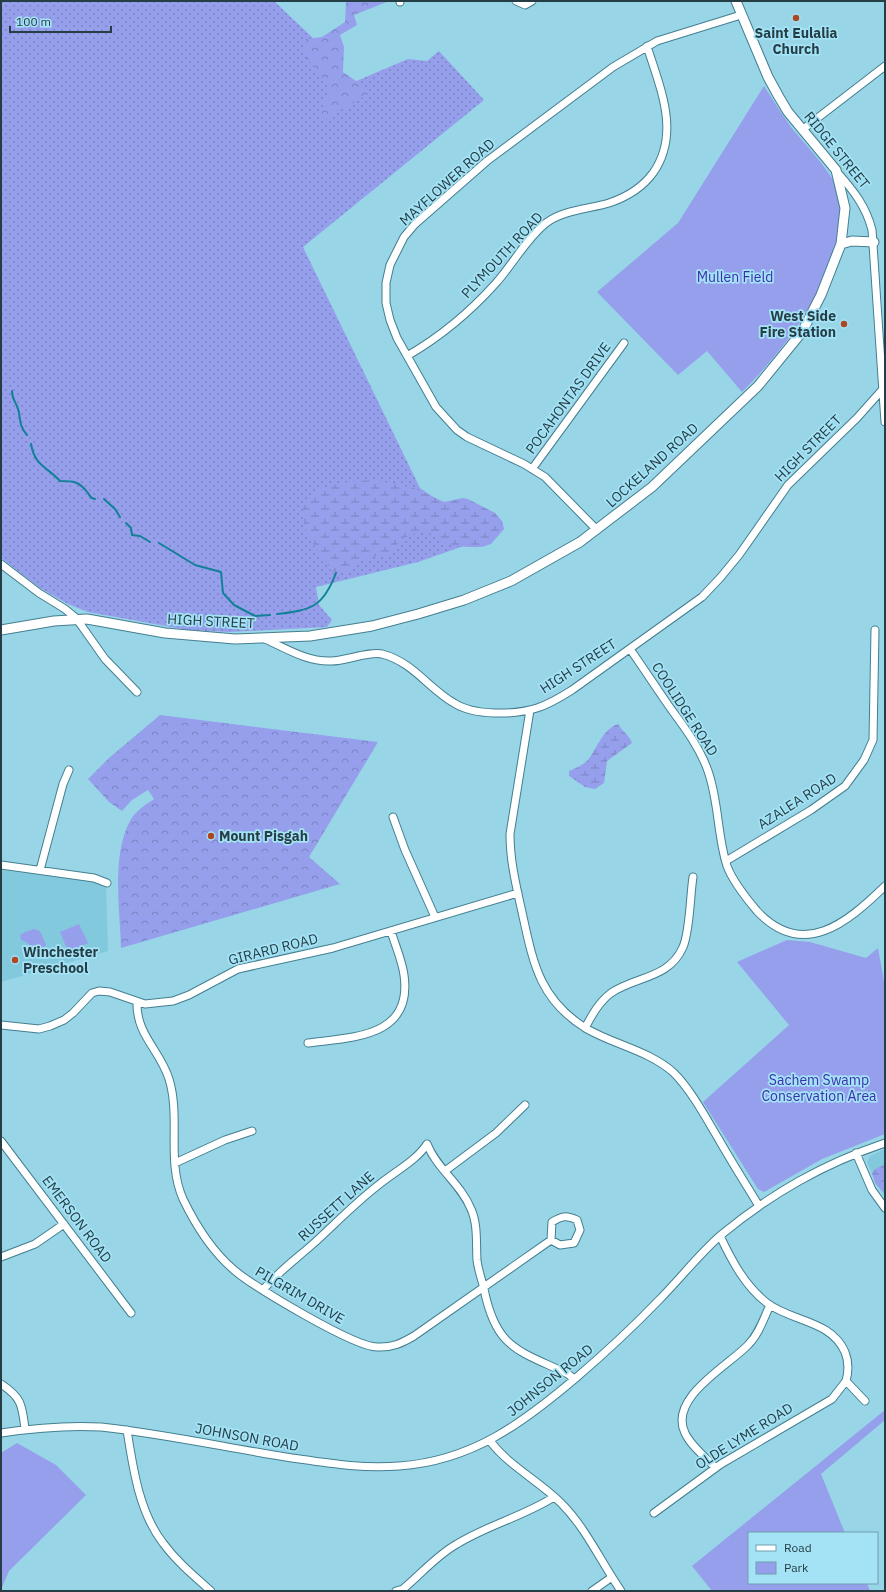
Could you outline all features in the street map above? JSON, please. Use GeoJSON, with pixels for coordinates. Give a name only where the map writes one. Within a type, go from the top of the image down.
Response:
{"type":"FeatureCollection","features":[{"type":"Feature","properties":{"kind":"main road","name":"RIDGE STREET"},"geometry":{"type":"LineString","coordinates":[[736,1],[768,77],[788,112],[836,170]]}},
{"type":"Feature","properties":{"kind":"main road","name":"LOCKELAND ROAD"},"geometry":{"type":"LineString","coordinates":[[263,638],[310,636],[348,631],[418,614],[464,600],[511,581],[580,542],[652,487],[758,386],[802,332],[821,295],[841,244],[845,208],[836,170]]}},
{"type":"Feature","properties":{"kind":"main road"},"geometry":{"type":"LineString","coordinates":[[841,244],[852,241],[874,242]]}},
{"type":"Feature","properties":{"kind":"main road","name":"HIGH STREET"},"geometry":{"type":"LineString","coordinates":[[1,630],[76,618],[108,622],[165,633],[205,637],[263,638]]}},
{"type":"Feature","properties":{"kind":"street"},"geometry":{"type":"LineString","coordinates":[[516,1],[525,5],[532,1]]}},
{"type":"Feature","properties":{"kind":"street","name":"MAYFLOWER ROAD"},"geometry":{"type":"LineString","coordinates":[[597,530],[545,477],[532,469],[484,446],[457,430],[436,407],[397,338],[386,303],[386,284],[390,265],[404,237],[415,224],[509,144],[613,67],[647,46],[673,35],[741,15]]}},
{"type":"Feature","properties":{"kind":"street","name":"PLYMOUTH ROAD"},"geometry":{"type":"LineString","coordinates":[[407,356],[426,345],[461,318],[496,283],[546,223],[563,215],[617,200],[631,194],[647,181],[657,167],[666,148],[668,130],[667,112],[647,46]]}},
{"type":"Feature","properties":{"kind":"street"},"geometry":{"type":"LineString","coordinates":[[802,130],[885,66]]}},
{"type":"Feature","properties":{"kind":"street","name":"RIDGE STREET"},"geometry":{"type":"LineString","coordinates":[[836,170],[861,201],[869,218],[874,242],[885,422]]}},
{"type":"Feature","properties":{"kind":"street","name":"POCAHONTAS DRIVE"},"geometry":{"type":"LineString","coordinates":[[532,469],[624,343]]}},
{"type":"Feature","properties":{"kind":"street","name":"HIGH STREET"},"geometry":{"type":"LineString","coordinates":[[263,638],[298,655],[317,661],[332,661],[380,653],[398,659],[416,671],[454,704],[473,711],[491,713],[530,710],[555,701],[702,597],[743,550],[788,485],[857,418],[883,390]]}},
{"type":"Feature","properties":{"kind":"street"},"geometry":{"type":"LineString","coordinates":[[1,564],[76,618],[105,659],[137,692]]}},
{"type":"Feature","properties":{"kind":"street","name":"AZALEA ROAD"},"geometry":{"type":"LineString","coordinates":[[726,861],[811,810],[845,786],[864,760],[873,740],[875,630]]}},
{"type":"Feature","properties":{"kind":"street","name":"COOLIDGE ROAD"},"geometry":{"type":"LineString","coordinates":[[630,649],[687,732],[708,770],[713,790],[721,842],[726,861],[738,886],[766,921],[780,929],[798,934],[815,934],[828,930],[855,913],[885,886]]}},
{"type":"Feature","properties":{"kind":"street"},"geometry":{"type":"LineString","coordinates":[[530,710],[510,834],[512,869],[530,951],[538,974],[549,994],[560,1008],[586,1028],[656,1061],[674,1073],[703,1112],[759,1206]]}},
{"type":"Feature","properties":{"kind":"street"},"geometry":{"type":"LineString","coordinates":[[40,870],[63,784],[69,770]]}},
{"type":"Feature","properties":{"kind":"street"},"geometry":{"type":"LineString","coordinates":[[393,817],[405,850],[436,917]]}},
{"type":"Feature","properties":{"kind":"street"},"geometry":{"type":"LineString","coordinates":[[1,865],[94,878],[107,884]]}},
{"type":"Feature","properties":{"kind":"street"},"geometry":{"type":"LineString","coordinates":[[586,1028],[597,1007],[612,992],[660,973],[676,960],[687,935],[693,877]]}},
{"type":"Feature","properties":{"kind":"street","name":"GIRARD ROAD"},"geometry":{"type":"LineString","coordinates":[[1,1025],[39,1029],[50,1026],[64,1020],[73,1013],[92,992],[99,991],[110,992],[137,1002],[154,1004],[173,1001],[189,995],[238,968],[333,948],[518,893]]}},
{"type":"Feature","properties":{"kind":"street"},"geometry":{"type":"LineString","coordinates":[[308,1043],[372,1034],[380,1030],[394,1018],[402,1005],[405,981],[391,931]]}},
{"type":"Feature","properties":{"kind":"street","name":"PILGRIM DRIVE"},"geometry":{"type":"LineString","coordinates":[[137,1002],[137,1017],[140,1028],[160,1059],[167,1074],[172,1091],[175,1163],[178,1183],[183,1199],[213,1247],[234,1270],[263,1290],[350,1339],[376,1348],[391,1347],[401,1343],[551,1240]]}},
{"type":"Feature","properties":{"kind":"street"},"geometry":{"type":"LineString","coordinates":[[525,1105],[496,1133],[445,1171],[457,1185],[472,1210],[477,1262],[485,1302],[493,1323],[511,1346],[568,1374],[574,1379]]}},
{"type":"Feature","properties":{"kind":"street"},"geometry":{"type":"LineString","coordinates":[[175,1163],[219,1142],[252,1131]]}},
{"type":"Feature","properties":{"kind":"street","name":"EMERSON ROAD"},"geometry":{"type":"LineString","coordinates":[[1,1141],[131,1313]]}},
{"type":"Feature","properties":{"kind":"street","name":"JOHNSON ROAD"},"geometry":{"type":"LineString","coordinates":[[1,1433],[25,1429],[75,1426],[127,1430],[286,1457],[363,1467],[399,1466],[426,1463],[456,1455],[490,1441],[530,1416],[635,1325],[720,1236],[759,1206],[801,1178],[856,1153],[885,1143]]}},
{"type":"Feature","properties":{"kind":"street","name":"RUSSETT LANE"},"geometry":{"type":"LineString","coordinates":[[263,1290],[281,1270],[312,1245],[342,1216],[380,1184],[420,1153],[427,1144],[433,1157],[445,1171]]}},
{"type":"Feature","properties":{"kind":"street"},"geometry":{"type":"LineString","coordinates":[[856,1153],[872,1190],[885,1208]]}},
{"type":"Feature","properties":{"kind":"street"},"geometry":{"type":"LineString","coordinates":[[562,1216],[568,1216],[576,1220],[580,1230],[574,1243],[560,1245],[551,1240],[552,1222],[562,1216]]}},
{"type":"Feature","properties":{"kind":"street"},"geometry":{"type":"LineString","coordinates":[[1,1258],[35,1244],[64,1224]]}},
{"type":"Feature","properties":{"kind":"street"},"geometry":{"type":"LineString","coordinates":[[720,1236],[739,1273],[770,1305],[832,1333],[842,1344],[848,1359],[849,1372],[846,1381],[865,1401]]}},
{"type":"Feature","properties":{"kind":"street"},"geometry":{"type":"LineString","coordinates":[[715,1467],[696,1448],[684,1433],[682,1422],[684,1406],[699,1386],[750,1344],[760,1328],[770,1305]]}},
{"type":"Feature","properties":{"kind":"street","name":"OLDE LYME ROAD"},"geometry":{"type":"LineString","coordinates":[[654,1513],[715,1467],[832,1399],[846,1381]]}},
{"type":"Feature","properties":{"kind":"street"},"geometry":{"type":"LineString","coordinates":[[1,1384],[14,1393],[20,1402],[25,1429]]}},
{"type":"Feature","properties":{"kind":"street"},"geometry":{"type":"LineString","coordinates":[[127,1430],[137,1484],[152,1525],[162,1542],[176,1559],[211,1591]]}},
{"type":"Feature","properties":{"kind":"street"},"geometry":{"type":"LineString","coordinates":[[490,1441],[507,1461],[554,1497],[572,1516],[621,1591]]}},
{"type":"Feature","properties":{"kind":"street"},"geometry":{"type":"LineString","coordinates":[[400,1590],[458,1543],[537,1507],[554,1497]]}},
{"type":"Feature","properties":{"kind":"street"},"geometry":{"type":"LineString","coordinates":[[592,1591],[612,1577]]}},
{"type":"Feature","properties":{"kind":"shaded area"},"geometry":{"type":"Polygon","coordinates":[[[1,870],[103,883],[106,887],[108,951],[1,982],[1,870]]]}},
{"type":"Feature","properties":{"kind":"shaded area"},"geometry":{"type":"Polygon","coordinates":[[[885,1149],[885,1197],[876,1183],[867,1162],[870,1156],[885,1149]]]}},
{"type":"Feature","properties":{"kind":"green space"},"geometry":{"type":"Polygon","coordinates":[[[1,1],[274,1],[316,41],[347,85],[408,59],[427,61],[439,51],[484,100],[303,247],[420,488],[464,518],[475,542],[418,562],[316,587],[319,605],[332,620],[327,627],[229,632],[188,630],[88,612],[68,604],[40,588],[1,558],[1,1]]]}},
{"type":"Feature","properties":{"kind":"green space"},"geometry":{"type":"Polygon","coordinates":[[[346,1],[389,1],[354,15],[357,25],[340,35],[344,47],[343,72],[372,92],[325,119],[319,114],[330,92],[322,77],[304,55],[306,39],[322,37],[345,22],[346,1]]]}},
{"type":"Feature","properties":{"kind":"green space","name":"Mullen Field"},"geometry":{"type":"Polygon","coordinates":[[[764,86],[791,127],[820,161],[833,180],[841,199],[841,207],[835,244],[828,268],[806,314],[775,356],[742,392],[707,351],[678,375],[597,292],[678,223],[764,86]]]}},
{"type":"Feature","properties":{"kind":"green space"},"geometry":{"type":"Polygon","coordinates":[[[373,480],[414,488],[444,502],[463,498],[468,499],[495,513],[502,521],[504,529],[491,544],[482,547],[455,546],[444,542],[428,532],[422,531],[401,539],[390,554],[386,556],[367,558],[346,571],[332,572],[305,528],[303,521],[303,509],[307,500],[316,492],[326,487],[351,482],[373,480]]]}},
{"type":"Feature","properties":{"kind":"green space","name":"Mount Pisgah"},"geometry":{"type":"Polygon","coordinates":[[[160,715],[378,742],[309,857],[340,884],[121,948],[118,869],[123,839],[128,825],[136,813],[154,799],[148,790],[132,800],[122,811],[109,802],[88,779],[109,758],[160,715]]]}},
{"type":"Feature","properties":{"kind":"green space"},"geometry":{"type":"Polygon","coordinates":[[[618,724],[630,738],[632,743],[607,761],[604,783],[595,789],[585,787],[569,776],[569,771],[582,765],[588,760],[608,730],[618,724]]]}},
{"type":"Feature","properties":{"kind":"green space"},"geometry":{"type":"Polygon","coordinates":[[[79,924],[88,943],[72,951],[69,955],[65,952],[67,949],[60,932],[79,924]]]}},
{"type":"Feature","properties":{"kind":"green space"},"geometry":{"type":"Polygon","coordinates":[[[34,929],[40,931],[46,945],[39,957],[33,959],[31,946],[21,940],[20,935],[34,929]]]}},
{"type":"Feature","properties":{"kind":"green space","name":"Sachem Swamp Conservation Area"},"geometry":{"type":"Polygon","coordinates":[[[787,940],[810,942],[866,958],[878,948],[885,987],[885,1134],[822,1159],[764,1192],[758,1189],[703,1102],[789,1025],[737,962],[787,940]]]}},
{"type":"Feature","properties":{"kind":"green space"},"geometry":{"type":"Polygon","coordinates":[[[885,1164],[885,1194],[875,1183],[872,1173],[875,1169],[885,1164]]]}},
{"type":"Feature","properties":{"kind":"green space"},"geometry":{"type":"Polygon","coordinates":[[[885,1410],[885,1420],[821,1474],[845,1532],[748,1532],[748,1584],[867,1584],[870,1591],[712,1591],[692,1566],[885,1410]]]}},
{"type":"Feature","properties":{"kind":"green space"},"geometry":{"type":"Polygon","coordinates":[[[17,1443],[56,1465],[86,1495],[9,1571],[1,1590],[1,1453],[17,1443]]]}},
{"type":"Feature","properties":{"kind":"waterway"},"geometry":{"type":"LineString","coordinates":[[12,391],[22,427],[27,435]]}},
{"type":"Feature","properties":{"kind":"waterway"},"geometry":{"type":"LineString","coordinates":[[31,444],[35,457],[38,461],[60,481],[79,484],[91,497],[95,499]]}},
{"type":"Feature","properties":{"kind":"waterway"},"geometry":{"type":"LineString","coordinates":[[104,499],[115,509],[120,517]]}},
{"type":"Feature","properties":{"kind":"waterway"},"geometry":{"type":"LineString","coordinates":[[126,523],[131,528],[132,535],[140,536],[150,542]]}},
{"type":"Feature","properties":{"kind":"waterway"},"geometry":{"type":"LineString","coordinates":[[159,543],[195,565],[221,572],[223,593],[234,605],[255,616],[270,615]]}},
{"type":"Feature","properties":{"kind":"waterway"},"geometry":{"type":"LineString","coordinates":[[277,614],[299,611],[315,605],[326,593],[336,573]]}},
{"type":"Feature","properties":{"kind":"place","name":"Saint Eulalia Church"},"geometry":{"type":"Point","coordinates":[796,18]}},
{"type":"Feature","properties":{"kind":"place","name":"West Side Fire Station"},"geometry":{"type":"Point","coordinates":[844,324]}},
{"type":"Feature","properties":{"kind":"place","name":"Mount Pisgah"},"geometry":{"type":"Point","coordinates":[211,836]}},
{"type":"Feature","properties":{"kind":"place","name":"Winchester Preschool"},"geometry":{"type":"Point","coordinates":[15,960]}}]}
